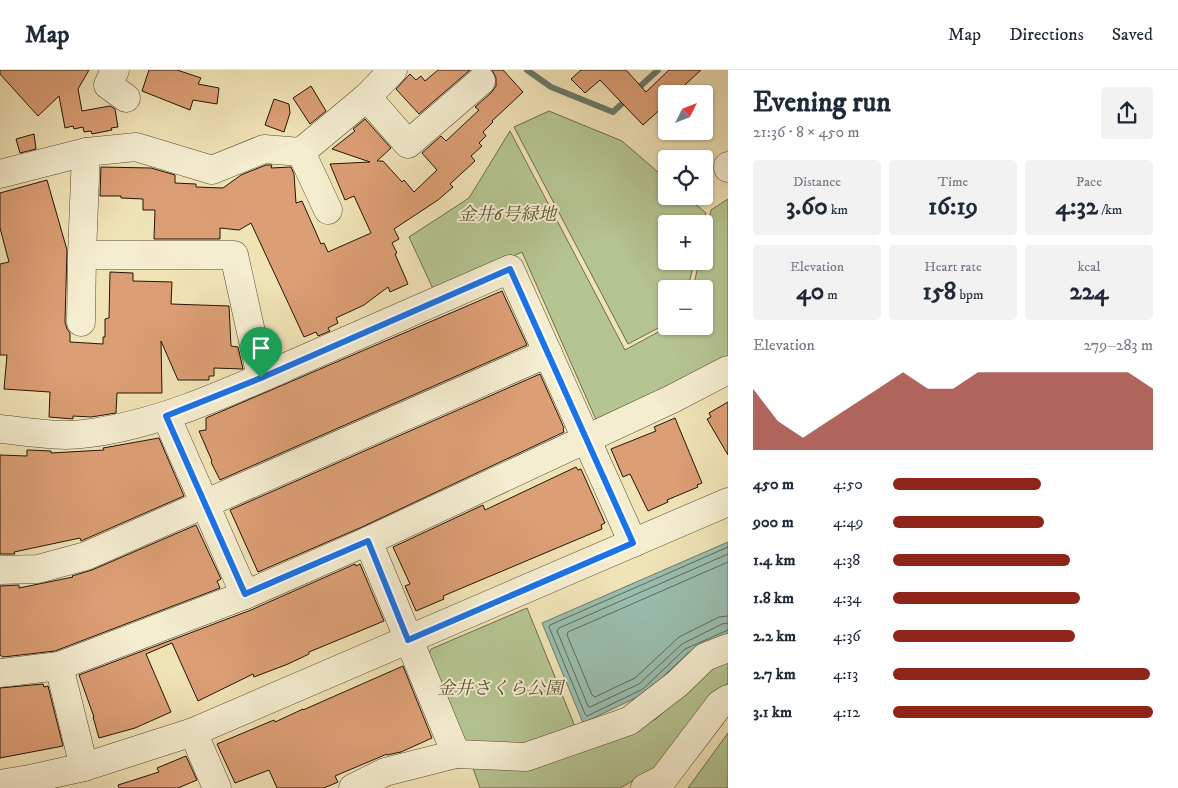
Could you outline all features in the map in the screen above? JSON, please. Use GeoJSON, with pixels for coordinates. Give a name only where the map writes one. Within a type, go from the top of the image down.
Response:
{"type":"FeatureCollection","features":[{"type":"Feature","properties":{"kind":"street"},"geometry":{"type":"LineString","coordinates":[[115,70],[108,85],[126,98]]}},
{"type":"Feature","properties":{"kind":"street"},"geometry":{"type":"LineString","coordinates":[[0,174],[86,152],[136,147],[212,170],[264,149],[301,152],[368,97],[393,70]]}},
{"type":"Feature","properties":{"kind":"street"},"geometry":{"type":"LineString","coordinates":[[368,97],[408,144],[481,81]]}},
{"type":"Feature","properties":{"kind":"street"},"geometry":{"type":"LineString","coordinates":[[81,322],[86,152]]}},
{"type":"Feature","properties":{"kind":"street"},"geometry":{"type":"LineString","coordinates":[[301,152],[328,210]]}},
{"type":"Feature","properties":{"kind":"street"},"geometry":{"type":"LineString","coordinates":[[82,255],[234,255],[261,378]]}},
{"type":"Feature","properties":{"kind":"street"},"geometry":{"type":"LineString","coordinates":[[0,429],[49,434],[88,434],[166,416],[261,378],[510,269],[633,543]]}},
{"type":"Feature","properties":{"kind":"street"},"geometry":{"type":"LineString","coordinates":[[0,570],[38,569],[86,556],[548,353]]}},
{"type":"Feature","properties":{"kind":"street"},"geometry":{"type":"LineString","coordinates":[[0,673],[59,666],[245,594],[368,541],[672,399],[728,370]]}},
{"type":"Feature","properties":{"kind":"street"},"geometry":{"type":"LineString","coordinates":[[166,416],[245,594]]}},
{"type":"Feature","properties":{"kind":"street"},"geometry":{"type":"LineString","coordinates":[[0,784],[84,767],[193,732],[728,502]]}},
{"type":"Feature","properties":{"kind":"street"},"geometry":{"type":"LineString","coordinates":[[368,541],[456,754]]}},
{"type":"Feature","properties":{"kind":"street"},"geometry":{"type":"LineString","coordinates":[[353,788],[385,772],[456,754],[526,757],[629,720],[677,684],[705,657],[728,648]]}},
{"type":"Feature","properties":{"kind":"street"},"geometry":{"type":"LineString","coordinates":[[59,666],[84,767]]}},
{"type":"Feature","properties":{"kind":"street"},"geometry":{"type":"LineString","coordinates":[[645,788],[663,779],[720,704],[728,699]]}},
{"type":"Feature","properties":{"kind":"street"},"geometry":{"type":"LineString","coordinates":[[193,732],[217,788]]}},
{"type":"Feature","properties":{"kind":"green space"},"geometry":{"type":"Polygon","coordinates":[[[549,111],[622,141],[658,172],[658,205],[697,205],[706,213],[705,215],[658,215],[658,270],[692,270],[690,280],[658,280],[658,328],[628,344],[514,127],[549,111]]]}},
{"type":"Feature","properties":{"kind":"green space","name":"金井6号緑地"},"geometry":{"type":"Polygon","coordinates":[[[510,131],[625,350],[658,332],[658,335],[713,335],[713,280],[695,280],[697,270],[713,270],[713,215],[710,215],[711,210],[728,199],[728,357],[598,424],[522,252],[434,291],[409,237],[469,198],[510,131]]]}},
{"type":"Feature","properties":{"kind":"green space","name":"金井さくら公園"},"geometry":{"type":"Polygon","coordinates":[[[527,608],[576,729],[519,748],[472,746],[460,736],[427,657],[431,649],[527,608]]]}},
{"type":"Feature","properties":{"kind":"green space"},"geometry":{"type":"Polygon","coordinates":[[[728,657],[728,683],[713,696],[659,766],[620,788],[480,788],[473,768],[531,770],[656,719],[708,669],[728,657]]]}},
{"type":"Feature","properties":{"kind":"green space"},"geometry":{"type":"Polygon","coordinates":[[[728,733],[728,788],[688,788],[728,733]]]}},
{"type":"Feature","properties":{"kind":"water"},"geometry":{"type":"Polygon","coordinates":[[[728,542],[728,634],[688,653],[646,693],[583,723],[542,623],[728,542]]]}},
{"type":"Feature","properties":{"kind":"building"},"geometry":{"type":"Polygon","coordinates":[[[0,70],[89,70],[78,89],[82,111],[110,106],[115,109],[118,127],[92,134],[91,131],[84,132],[83,127],[74,129],[73,126],[65,128],[59,96],[38,116],[0,74],[0,70]]]}},
{"type":"Feature","properties":{"kind":"building"},"geometry":{"type":"Polygon","coordinates":[[[149,70],[177,70],[201,78],[198,84],[219,88],[217,104],[193,100],[190,110],[142,91],[149,70]]]}},
{"type":"Feature","properties":{"kind":"building"},"geometry":{"type":"Polygon","coordinates":[[[438,70],[470,70],[419,114],[396,89],[410,74],[416,80],[421,76],[425,81],[438,70]]]}},
{"type":"Feature","properties":{"kind":"building"},"geometry":{"type":"Polygon","coordinates":[[[492,70],[503,70],[523,92],[483,132],[486,136],[479,143],[482,146],[471,156],[475,161],[450,184],[453,187],[438,200],[394,229],[399,239],[392,243],[408,284],[390,292],[388,287],[364,305],[336,318],[338,323],[328,328],[330,331],[318,336],[316,332],[304,337],[251,223],[239,230],[220,228],[220,239],[154,239],[155,210],[143,210],[143,199],[100,196],[101,167],[151,168],[175,175],[175,183],[196,184],[196,187],[223,188],[241,175],[266,165],[272,165],[271,168],[291,167],[294,174],[296,203],[302,201],[321,244],[324,243],[328,252],[371,233],[354,196],[345,200],[330,164],[370,162],[332,149],[355,131],[353,129],[365,119],[391,148],[377,161],[383,161],[414,192],[437,170],[422,153],[441,136],[446,141],[479,110],[475,107],[496,86],[496,78],[492,70]]]}},
{"type":"Feature","properties":{"kind":"building"},"geometry":{"type":"Polygon","coordinates":[[[581,70],[626,70],[646,92],[669,70],[701,70],[685,85],[658,85],[658,111],[643,125],[600,80],[585,93],[571,79],[581,70]]]}},
{"type":"Feature","properties":{"kind":"building"},"geometry":{"type":"Polygon","coordinates":[[[311,86],[326,111],[310,124],[293,98],[311,86]]]}},
{"type":"Feature","properties":{"kind":"building"},"geometry":{"type":"Polygon","coordinates":[[[274,99],[289,104],[290,113],[284,132],[265,125],[274,99]]]}},
{"type":"Feature","properties":{"kind":"building"},"geometry":{"type":"Polygon","coordinates":[[[34,134],[36,149],[20,153],[16,139],[34,134]]]}},
{"type":"Feature","properties":{"kind":"building"},"geometry":{"type":"Polygon","coordinates":[[[47,180],[67,250],[65,322],[70,333],[70,342],[103,344],[105,319],[109,318],[110,272],[133,273],[133,281],[172,282],[171,304],[229,306],[231,346],[238,347],[243,369],[214,368],[214,376],[209,376],[209,380],[178,380],[161,341],[162,393],[117,393],[116,413],[91,417],[73,416],[73,419],[49,417],[50,392],[4,389],[7,355],[0,355],[0,264],[9,262],[0,228],[0,193],[47,180]]]}},
{"type":"Feature","properties":{"kind":"building"},"geometry":{"type":"Polygon","coordinates":[[[502,291],[527,345],[220,480],[199,431],[206,430],[206,418],[502,291]]]}},
{"type":"Feature","properties":{"kind":"building"},"geometry":{"type":"Polygon","coordinates":[[[540,374],[564,428],[564,432],[362,527],[258,572],[230,510],[540,374]]]}},
{"type":"Feature","properties":{"kind":"building"},"geometry":{"type":"Polygon","coordinates":[[[728,402],[728,455],[707,419],[711,417],[709,413],[728,402]]]}},
{"type":"Feature","properties":{"kind":"building"},"geometry":{"type":"Polygon","coordinates":[[[675,418],[702,483],[697,485],[698,487],[667,500],[668,502],[648,511],[630,474],[623,477],[611,449],[656,431],[654,427],[675,418]]]}},
{"type":"Feature","properties":{"kind":"building"},"geometry":{"type":"Polygon","coordinates":[[[159,438],[184,496],[81,541],[80,538],[14,552],[15,554],[0,554],[0,455],[27,456],[27,450],[51,451],[51,453],[104,450],[103,448],[159,438]]]}},
{"type":"Feature","properties":{"kind":"building"},"geometry":{"type":"Polygon","coordinates":[[[576,467],[578,470],[581,469],[605,523],[601,525],[602,529],[443,596],[444,599],[416,611],[405,586],[410,584],[393,547],[483,505],[485,510],[576,467]]]}},
{"type":"Feature","properties":{"kind":"building"},"geometry":{"type":"Polygon","coordinates":[[[196,525],[221,579],[217,581],[220,588],[55,651],[3,657],[0,655],[0,586],[19,585],[19,588],[73,577],[196,525]]]}},
{"type":"Feature","properties":{"kind":"building"},"geometry":{"type":"Polygon","coordinates":[[[355,564],[356,566],[360,564],[384,621],[309,652],[309,654],[288,664],[254,677],[253,674],[198,701],[172,643],[146,654],[171,712],[135,728],[99,738],[94,717],[79,675],[251,610],[355,564]]]}},
{"type":"Feature","properties":{"kind":"building"},"geometry":{"type":"Polygon","coordinates":[[[403,666],[432,738],[401,752],[387,754],[335,776],[338,782],[324,788],[277,788],[269,770],[235,783],[217,744],[274,720],[275,722],[403,666]]]}},
{"type":"Feature","properties":{"kind":"building"},"geometry":{"type":"Polygon","coordinates":[[[43,684],[44,687],[48,686],[63,746],[0,758],[0,688],[43,684]]]}},
{"type":"Feature","properties":{"kind":"building"},"geometry":{"type":"Polygon","coordinates":[[[186,756],[197,780],[178,788],[119,788],[118,785],[159,772],[157,768],[186,756]]]}},
{"type":"Feature","properties":{"kind":"waterway"},"geometry":{"type":"LineString","coordinates":[[527,70],[551,87],[613,112],[627,99]]}},
{"type":"Feature","properties":{"kind":"waterway"},"geometry":{"type":"LineString","coordinates":[[634,92],[658,70]]}},
{"type":"Feature","properties":{"kind":"route"},"geometry":{"type":"LineString","coordinates":[[510,269],[633,543],[408,640],[368,541],[245,594],[166,416],[261,378],[510,269]]}}]}
